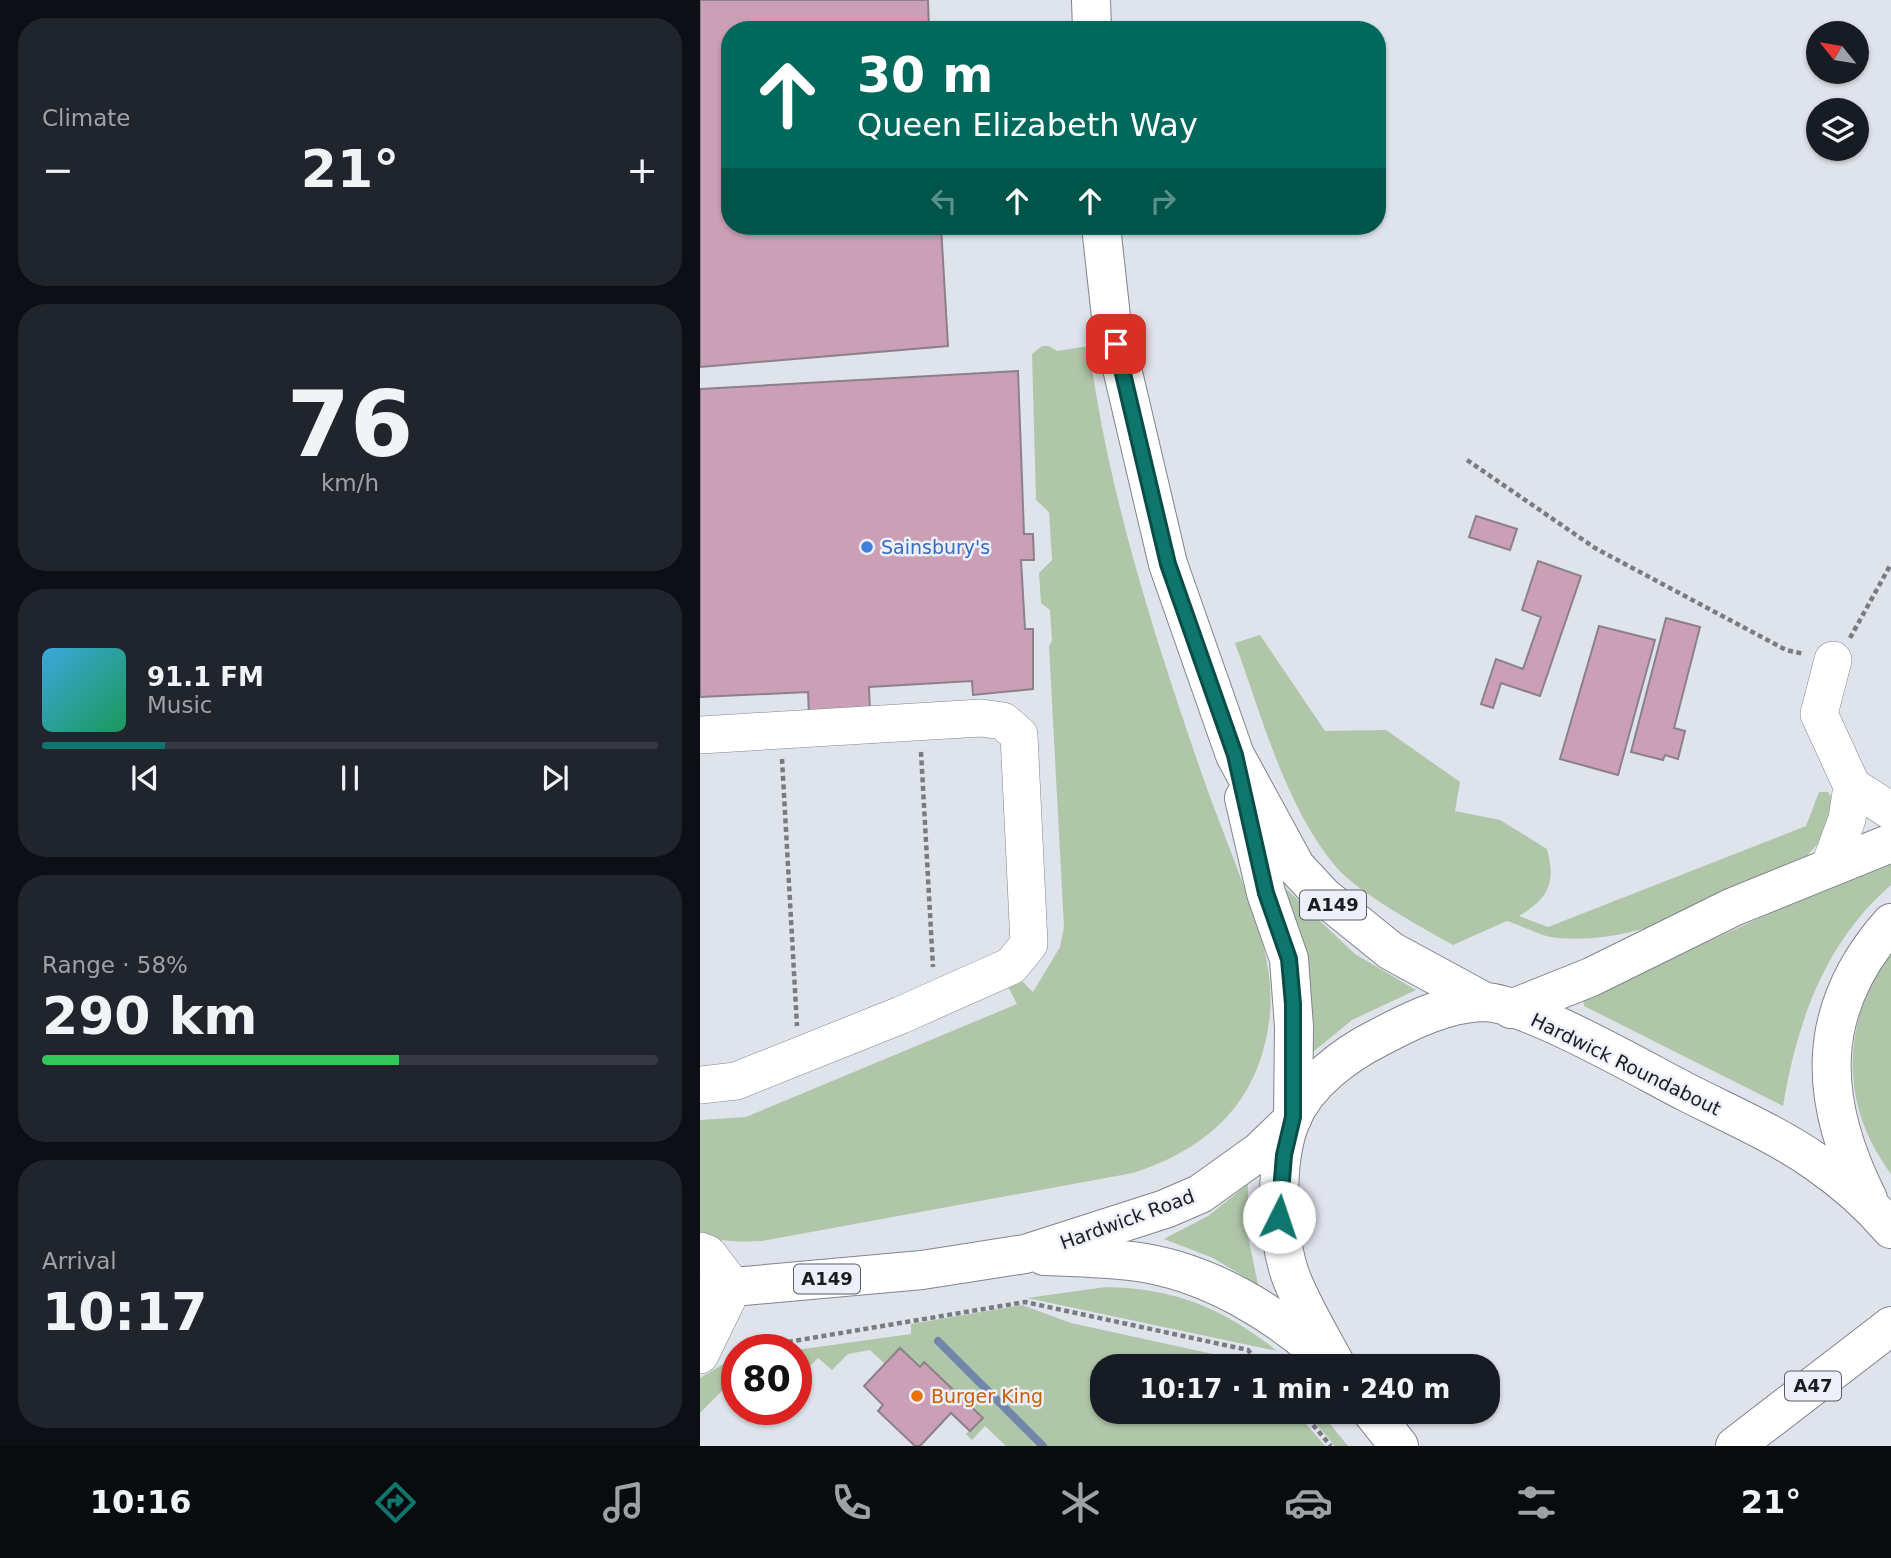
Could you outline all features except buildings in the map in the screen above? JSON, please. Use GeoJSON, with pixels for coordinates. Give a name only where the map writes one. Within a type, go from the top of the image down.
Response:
{"type":"FeatureCollection","features":[{"type":"Feature","properties":{"kind":"main road"},"geometry":{"type":"LineString","coordinates":[[1091,0],[1092,21]]}},
{"type":"Feature","properties":{"kind":"main road","name":"A149"},"geometry":{"type":"LineString","coordinates":[[1102,235],[1112,326],[1168,564],[1235,755],[1266,893],[1289,959],[1294,1016],[1291,1120]]}},
{"type":"Feature","properties":{"kind":"main road","name":"A149"},"geometry":{"type":"LineString","coordinates":[[1235,755],[1296,866],[1323,896],[1391,951],[1498,1006]]}},
{"type":"Feature","properties":{"kind":"main road"},"geometry":{"type":"LineString","coordinates":[[1329,1354],[1292,1281],[1282,1243],[1280,1191],[1291,1120],[1322,1076],[1359,1048],[1408,1023],[1443,1009],[1498,1006],[1591,977],[1733,907],[1891,843]]}},
{"type":"Feature","properties":{"kind":"main road"},"geometry":{"type":"LineString","coordinates":[[1881,1218],[1851,1166],[1841,1134],[1830,1076],[1831,1049],[1838,1014],[1853,975],[1891,923]]}},
{"type":"Feature","properties":{"kind":"main road","name":"Hardwick Roundabout"},"geometry":{"type":"LineString","coordinates":[[1498,1006],[1581,1038],[1790,1146],[1840,1179],[1881,1218]]}},
{"type":"Feature","properties":{"kind":"main road","name":"Hardwick Road"},"geometry":{"type":"LineString","coordinates":[[716,1291],[922,1270],[1025,1254],[1165,1209],[1200,1194],[1251,1158],[1291,1120]]}},
{"type":"Feature","properties":{"kind":"main road","name":"Hardwick Road"},"geometry":{"type":"LineString","coordinates":[[1025,1254],[1133,1261],[1170,1269],[1235,1294],[1281,1321],[1320,1354]]}},
{"type":"Feature","properties":{"kind":"main road","name":"A47"},"geometry":{"type":"LineString","coordinates":[[1735,1446],[1891,1326]]}},
{"type":"Feature","properties":{"kind":"main road"},"geometry":{"type":"LineString","coordinates":[[1382,1424],[1399,1446]]}},
{"type":"Feature","properties":{"kind":"street"},"geometry":{"type":"LineString","coordinates":[[1833,660],[1819,714],[1852,786],[1891,811]]}},
{"type":"Feature","properties":{"kind":"street"},"geometry":{"type":"LineString","coordinates":[[700,735],[981,718],[1003,722],[1019,735],[1029,944],[1011,966],[901,1015],[736,1081],[700,1085]]}},
{"type":"Feature","properties":{"kind":"street"},"geometry":{"type":"LineString","coordinates":[[1829,868],[1847,819],[1852,786]]}},
{"type":"Feature","properties":{"kind":"street"},"geometry":{"type":"LineString","coordinates":[[700,1251],[708,1254],[716,1291],[700,1355]]}},
{"type":"Feature","properties":{"kind":"path"},"geometry":{"type":"LineString","coordinates":[[1467,460],[1595,548],[1786,650],[1833,660],[1860,626],[1891,564]]}},
{"type":"Feature","properties":{"kind":"path"},"geometry":{"type":"LineString","coordinates":[[919,723],[934,976]]}},
{"type":"Feature","properties":{"kind":"path"},"geometry":{"type":"LineString","coordinates":[[780,730],[797,1038]]}},
{"type":"Feature","properties":{"kind":"path"},"geometry":{"type":"LineString","coordinates":[[812,1338],[1025,1301],[1248,1350],[1251,1354]]}},
{"type":"Feature","properties":{"kind":"path"},"geometry":{"type":"LineString","coordinates":[[1312,1424],[1331,1446]]}},
{"type":"Feature","properties":{"kind":"green space"},"geometry":{"type":"Polygon","coordinates":[[[1042,346],[1049,346],[1057,351],[1089,346],[1107,451],[1132,556],[1202,776],[1243,884],[1265,952],[1271,1004],[1263,1051],[1254,1077],[1225,1119],[1206,1136],[1184,1151],[1133,1173],[762,1241],[731,1241],[700,1234],[700,1120],[746,1117],[1017,1004],[1005,981],[1017,976],[1033,992],[1060,947],[1064,927],[1049,646],[1052,641],[1050,610],[1041,603],[1039,573],[1052,560],[1049,512],[1036,500],[1032,354],[1042,346]]]}},
{"type":"Feature","properties":{"kind":"green space"},"geometry":{"type":"Polygon","coordinates":[[[1260,635],[1325,731],[1386,730],[1460,782],[1455,811],[1500,820],[1547,849],[1551,871],[1548,888],[1537,903],[1519,916],[1548,927],[1806,826],[1819,792],[1828,792],[1834,801],[1822,839],[1805,858],[1716,901],[1655,925],[1623,934],[1558,938],[1539,934],[1507,921],[1453,945],[1360,888],[1337,868],[1319,844],[1289,790],[1235,643],[1260,635]]]}},
{"type":"Feature","properties":{"kind":"green space"},"geometry":{"type":"Polygon","coordinates":[[[1891,858],[1891,885],[1868,907],[1848,932],[1818,985],[1797,1044],[1783,1106],[1584,1006],[1583,999],[1891,858]]]}},
{"type":"Feature","properties":{"kind":"green space"},"geometry":{"type":"Polygon","coordinates":[[[1280,883],[1355,954],[1416,990],[1352,1020],[1307,1057],[1280,883]]]}},
{"type":"Feature","properties":{"kind":"green space"},"geometry":{"type":"Polygon","coordinates":[[[1891,945],[1891,1174],[1873,1146],[1861,1117],[1854,1089],[1853,1060],[1863,1002],[1891,945]]]}},
{"type":"Feature","properties":{"kind":"green space"},"geometry":{"type":"Polygon","coordinates":[[[1248,1184],[1248,1236],[1258,1285],[1213,1258],[1164,1239],[1208,1216],[1248,1184]]]}},
{"type":"Feature","properties":{"kind":"green space"},"geometry":{"type":"Polygon","coordinates":[[[1106,1287],[1154,1292],[1198,1304],[1238,1323],[1277,1351],[1027,1298],[1106,1287]]]}},
{"type":"Feature","properties":{"kind":"green space"},"geometry":{"type":"Polygon","coordinates":[[[1022,1305],[1071,1323],[1213,1354],[1090,1354],[1090,1424],[1306,1424],[1325,1446],[1006,1446],[985,1426],[972,1440],[966,1434],[982,1417],[925,1363],[920,1367],[885,1364],[870,1350],[848,1354],[832,1370],[818,1358],[812,1364],[812,1348],[911,1334],[911,1324],[1022,1305]]]}},
{"type":"Feature","properties":{"kind":"green space"},"geometry":{"type":"Polygon","coordinates":[[[721,1366],[721,1392],[700,1413],[700,1378],[721,1366]]]}},
{"type":"Feature","properties":{"kind":"green space"},"geometry":{"type":"Polygon","coordinates":[[[1316,1424],[1330,1424],[1348,1446],[1335,1446],[1316,1424]]]}},
{"type":"Feature","properties":{"kind":"waterway"},"geometry":{"type":"LineString","coordinates":[[938,1341],[1043,1446]]}},
{"type":"Feature","properties":{"kind":"place","name":"Sainsbury's"},"geometry":{"type":"Point","coordinates":[867,547]}},
{"type":"Feature","properties":{"kind":"place","name":"Burger King"},"geometry":{"type":"Point","coordinates":[917,1396]}},
{"type":"Feature","properties":{"kind":"route"},"geometry":{"type":"LineString","coordinates":[[1116,344],[1168,564],[1208,685],[1235,755],[1266,893],[1289,959],[1294,1027],[1293,1117],[1284,1155],[1279,1217]]}}]}
